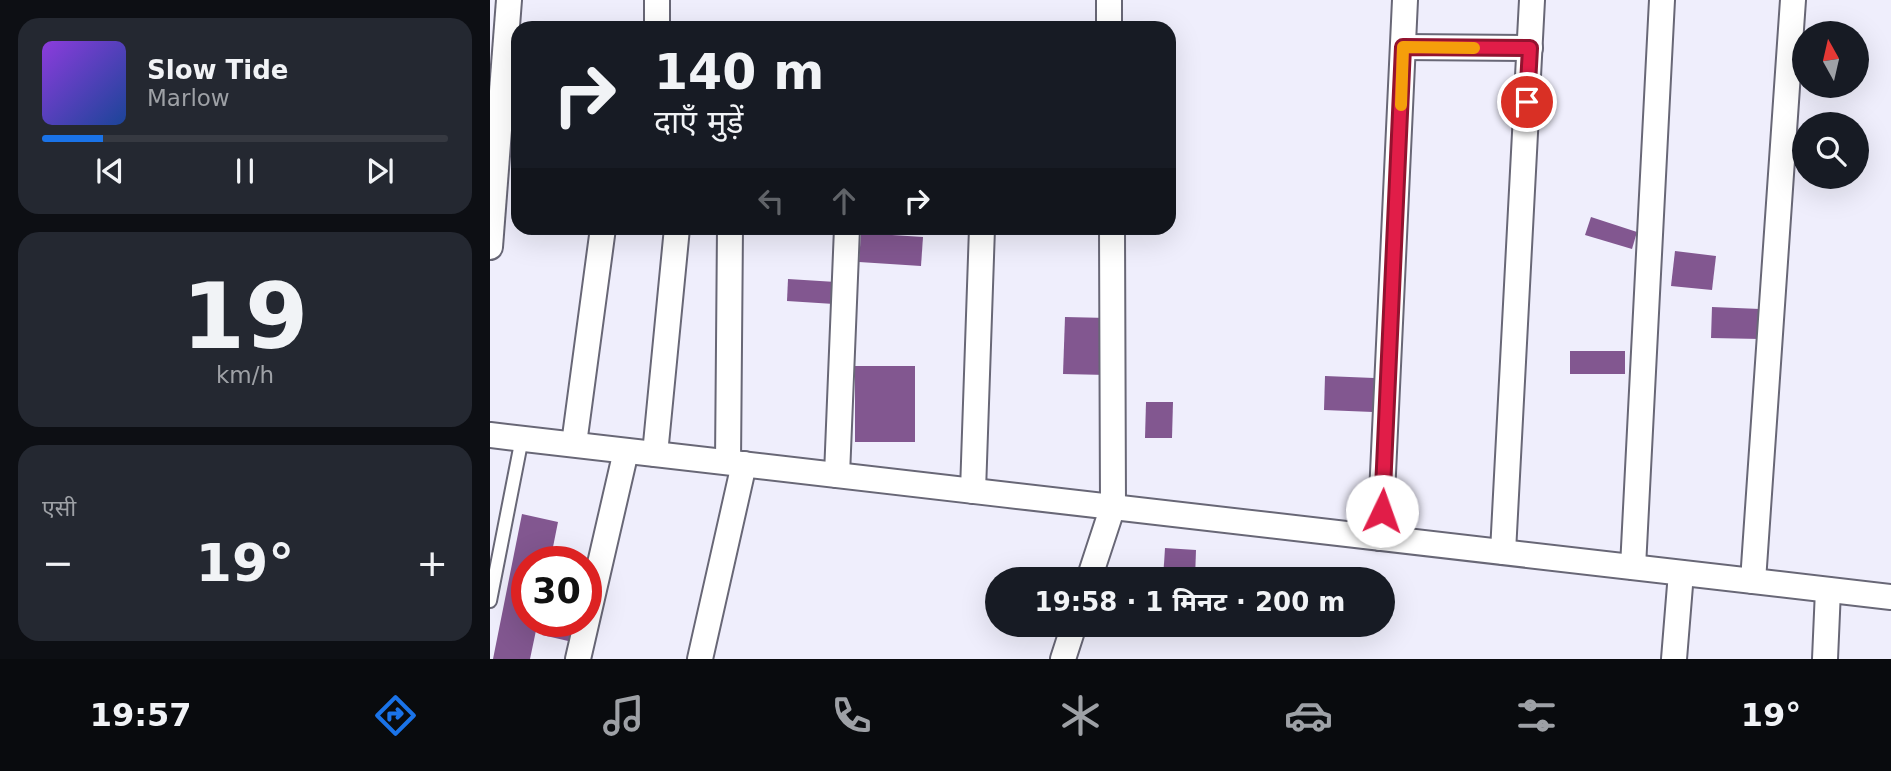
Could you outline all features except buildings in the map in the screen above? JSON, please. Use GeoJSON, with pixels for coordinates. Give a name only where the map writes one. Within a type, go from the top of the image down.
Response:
{"type":"FeatureCollection","features":[{"type":"Feature","properties":{"kind":"street"},"geometry":{"type":"LineString","coordinates":[[490,247],[509,0]]}},
{"type":"Feature","properties":{"kind":"street"},"geometry":{"type":"LineString","coordinates":[[657,0],[657,21]]}},
{"type":"Feature","properties":{"kind":"street"},"geometry":{"type":"LineString","coordinates":[[1109,0],[1110,21]]}},
{"type":"Feature","properties":{"kind":"street"},"geometry":{"type":"LineString","coordinates":[[1380,538],[1405,0]]}},
{"type":"Feature","properties":{"kind":"street"},"geometry":{"type":"LineString","coordinates":[[1503,552],[1532,0]]}},
{"type":"Feature","properties":{"kind":"street"},"geometry":{"type":"LineString","coordinates":[[1633,567],[1662,0]]}},
{"type":"Feature","properties":{"kind":"street"},"geometry":{"type":"LineString","coordinates":[[1754,581],[1793,0]]}},
{"type":"Feature","properties":{"kind":"street"},"geometry":{"type":"LineString","coordinates":[[1403,47],[1530,48]]}},
{"type":"Feature","properties":{"kind":"street"},"geometry":{"type":"LineString","coordinates":[[574,444],[602,235]]}},
{"type":"Feature","properties":{"kind":"street"},"geometry":{"type":"LineString","coordinates":[[655,454],[676,235]]}},
{"type":"Feature","properties":{"kind":"street"},"geometry":{"type":"LineString","coordinates":[[700,659],[736,463],[730,235]]}},
{"type":"Feature","properties":{"kind":"street"},"geometry":{"type":"LineString","coordinates":[[837,475],[847,235]]}},
{"type":"Feature","properties":{"kind":"street"},"geometry":{"type":"LineString","coordinates":[[972,491],[982,235]]}},
{"type":"Feature","properties":{"kind":"street"},"geometry":{"type":"LineString","coordinates":[[1093,567],[1113,506],[1112,235]]}},
{"type":"Feature","properties":{"kind":"street"},"geometry":{"type":"LineString","coordinates":[[490,435],[1891,597]]}},
{"type":"Feature","properties":{"kind":"street"},"geometry":{"type":"LineString","coordinates":[[578,659],[626,451]]}},
{"type":"Feature","properties":{"kind":"street"},"geometry":{"type":"LineString","coordinates":[[1674,659],[1681,573]]}},
{"type":"Feature","properties":{"kind":"street"},"geometry":{"type":"LineString","coordinates":[[1825,659],[1828,590]]}},
{"type":"Feature","properties":{"kind":"street"},"geometry":{"type":"LineString","coordinates":[[1063,659],[1070,637]]}},
{"type":"Feature","properties":{"kind":"lane"},"geometry":{"type":"LineString","coordinates":[[490,601],[522,438]]}},
{"type":"Feature","properties":{"kind":"slow traffic"},"geometry":{"type":"LineString","coordinates":[[1401,105],[1403,47],[1474,48]]}},
{"type":"Feature","properties":{"kind":"route"},"geometry":{"type":"LineString","coordinates":[[1382,511],[1403,47],[1530,48],[1527,102]]}}]}
